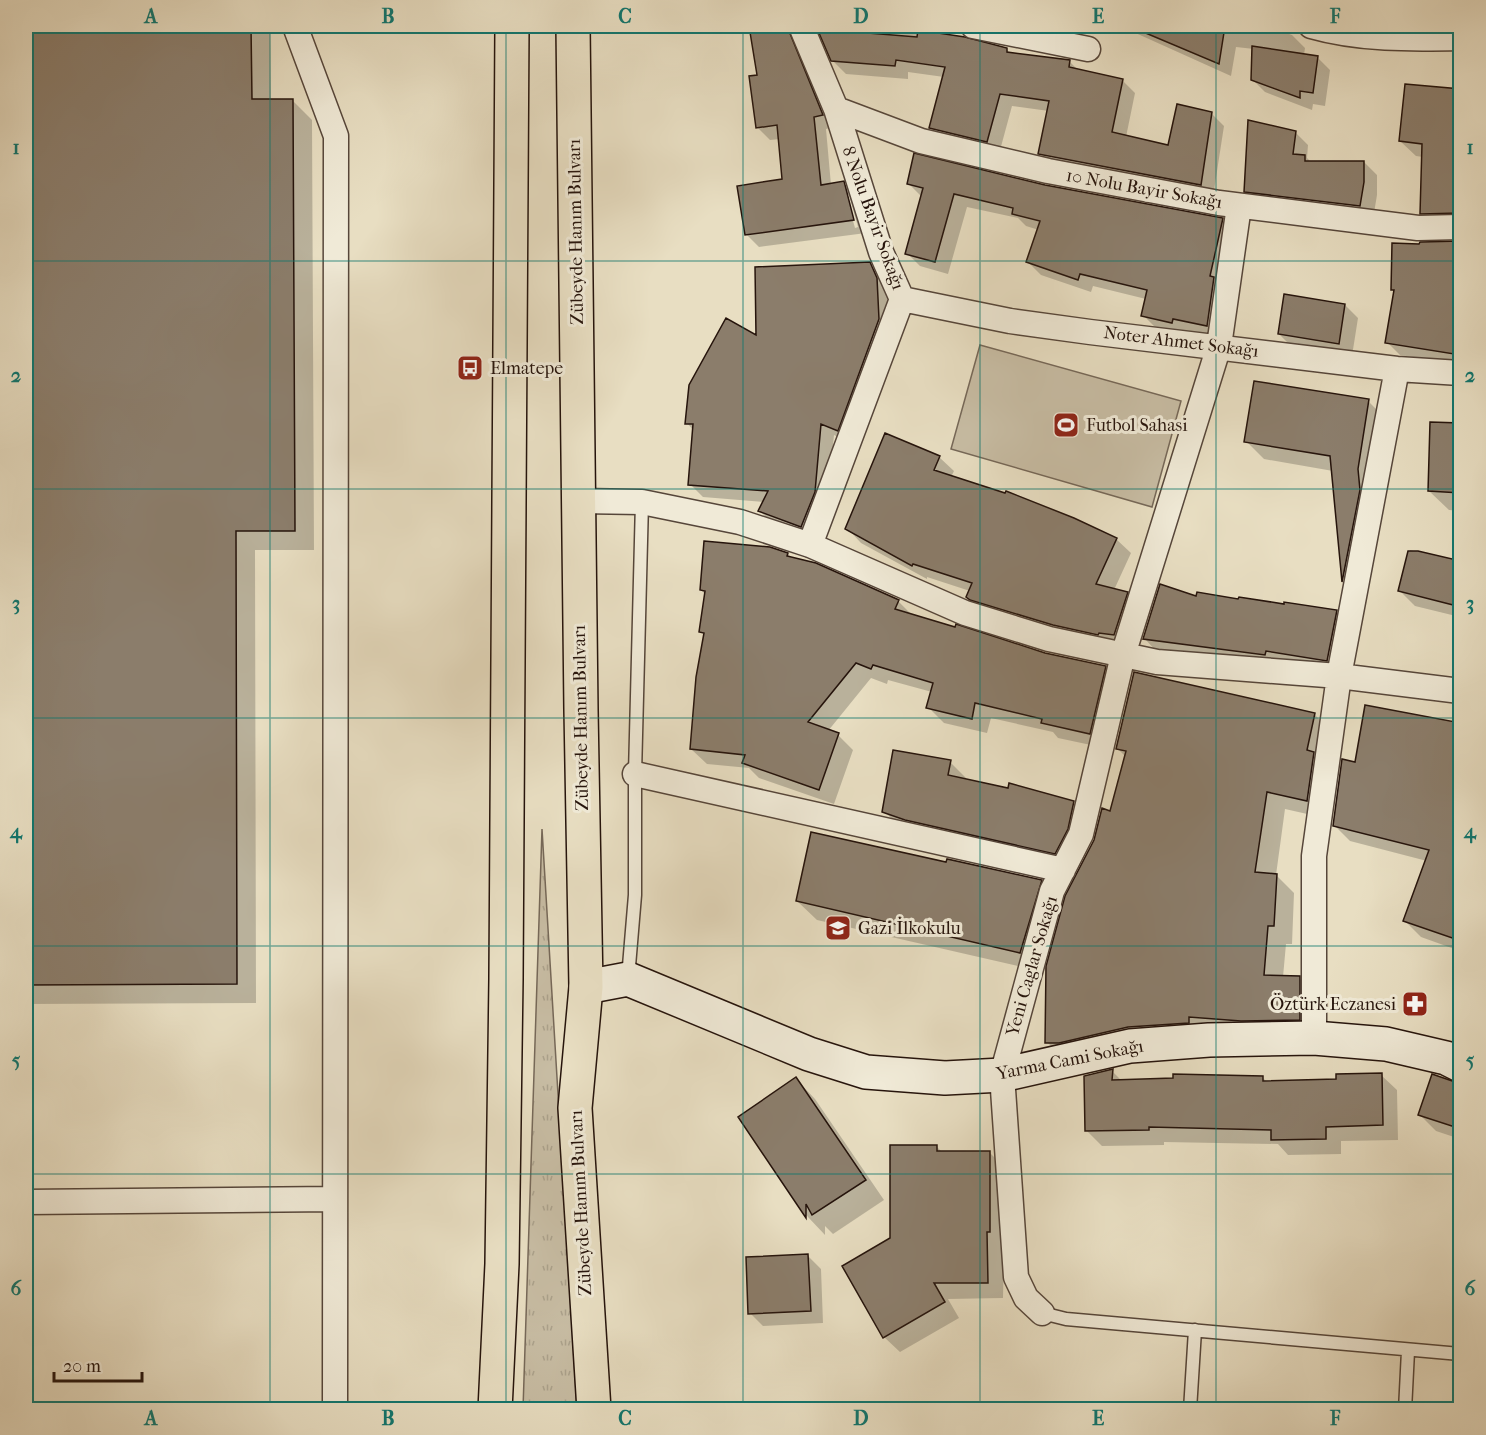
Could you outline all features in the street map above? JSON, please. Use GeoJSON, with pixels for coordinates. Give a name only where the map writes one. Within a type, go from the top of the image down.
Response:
{"type":"FeatureCollection","features":[{"type":"Feature","properties":{"kind":"highway"},"geometry":{"type":"LineString","coordinates":[[495,1410],[502,1264],[506,979],[512,26]]}},
{"type":"Feature","properties":{"kind":"highway","name":"Zübeyde Hanım Bulvarı"},"geometry":{"type":"LineString","coordinates":[[573,26],[586,987],[575,1108],[594,1410]]}},
{"type":"Feature","properties":{"kind":"street"},"geometry":{"type":"LineString","coordinates":[[295,26],[336,136],[335,1410]]}},
{"type":"Feature","properties":{"kind":"street","name":"8 Nolu Bayir Sokağı"},"geometry":{"type":"LineString","coordinates":[[801,26],[836,109],[881,252],[902,299],[810,545]]}},
{"type":"Feature","properties":{"kind":"street"},"geometry":{"type":"LineString","coordinates":[[973,26],[1088,49]]}},
{"type":"Feature","properties":{"kind":"street"},"geometry":{"type":"LineString","coordinates":[[1311,26],[1393,39],[1461,38]]}},
{"type":"Feature","properties":{"kind":"street","name":"10 Nolu Bayir Sokağı"},"geometry":{"type":"LineString","coordinates":[[836,109],[921,141],[1048,171],[1239,206],[1418,228],[1461,227]]}},
{"type":"Feature","properties":{"kind":"street","name":"Yeni Caglar Sokağı"},"geometry":{"type":"LineString","coordinates":[[1042,1313],[1026,1298],[1016,1277],[1002,1075],[1052,891],[1081,834],[1123,655],[1219,346],[1239,206]]}},
{"type":"Feature","properties":{"kind":"street","name":"Noter Ahmet Sokağı"},"geometry":{"type":"LineString","coordinates":[[902,299],[1010,321],[1090,332],[1397,369],[1461,373]]}},
{"type":"Feature","properties":{"kind":"street"},"geometry":{"type":"LineString","coordinates":[[1314,1038],[1314,856],[1339,676],[1397,369]]}},
{"type":"Feature","properties":{"kind":"street"},"geometry":{"type":"LineString","coordinates":[[579,501],[642,502],[740,522],[810,545],[965,613],[1049,639],[1123,655],[1157,662],[1339,676],[1461,691]]}},
{"type":"Feature","properties":{"kind":"street"},"geometry":{"type":"LineString","coordinates":[[635,774],[1063,870]]}},
{"type":"Feature","properties":{"kind":"street"},"geometry":{"type":"LineString","coordinates":[[586,987],[628,979]]}},
{"type":"Feature","properties":{"kind":"street","name":"Yarma Cami Sokağı"},"geometry":{"type":"LineString","coordinates":[[628,979],[809,1054],[866,1072],[945,1078],[1002,1075],[1130,1046],[1209,1040],[1314,1038],[1386,1044],[1446,1058],[1461,1065]]}},
{"type":"Feature","properties":{"kind":"street"},"geometry":{"type":"LineString","coordinates":[[26,1202],[335,1199]]}},
{"type":"Feature","properties":{"kind":"lane"},"geometry":{"type":"LineString","coordinates":[[628,979],[635,895],[635,774],[642,502]]}},
{"type":"Feature","properties":{"kind":"lane"},"geometry":{"type":"LineString","coordinates":[[1042,1313],[1065,1318],[1408,1351],[1461,1354]]}},
{"type":"Feature","properties":{"kind":"lane"},"geometry":{"type":"LineString","coordinates":[[1190,1410],[1195,1330]]}},
{"type":"Feature","properties":{"kind":"lane"},"geometry":{"type":"LineString","coordinates":[[1405,1410],[1408,1351]]}},
{"type":"Feature","properties":{"kind":"green space","name":"Futbol Sahasi"},"geometry":{"type":"Polygon","coordinates":[[[980,345],[1181,401],[1152,507],[951,449],[980,345]]]}},
{"type":"Feature","properties":{"kind":"green space"},"geometry":{"type":"Polygon","coordinates":[[[542,829],[577,1409],[523,1409],[542,829]]]}},
{"type":"Feature","properties":{"kind":"building"},"geometry":{"type":"Polygon","coordinates":[[[26,26],[251,26],[252,99],[293,99],[295,531],[236,531],[237,984],[26,985],[26,26]]]}},
{"type":"Feature","properties":{"kind":"building"},"geometry":{"type":"Polygon","coordinates":[[[749,26],[787,26],[823,115],[814,117],[821,185],[844,181],[854,220],[745,235],[737,186],[782,179],[777,125],[756,128],[749,76],[757,75],[749,26]]]}},
{"type":"Feature","properties":{"kind":"building"},"geometry":{"type":"Polygon","coordinates":[[[816,26],[842,26],[843,31],[917,37],[918,30],[965,37],[1007,48],[1007,52],[1070,60],[1069,67],[1123,79],[1112,132],[1168,145],[1177,104],[1212,112],[1201,185],[1038,154],[1049,101],[1000,94],[987,142],[929,128],[945,67],[896,60],[895,66],[831,61],[816,26]]]}},
{"type":"Feature","properties":{"kind":"building"},"geometry":{"type":"Polygon","coordinates":[[[1129,26],[1225,26],[1219,64],[1129,26]]]}},
{"type":"Feature","properties":{"kind":"building"},"geometry":{"type":"Polygon","coordinates":[[[1252,46],[1318,56],[1313,93],[1300,91],[1300,98],[1251,80],[1252,46]]]}},
{"type":"Feature","properties":{"kind":"building"},"geometry":{"type":"Polygon","coordinates":[[[1405,84],[1461,89],[1461,213],[1420,214],[1422,144],[1399,141],[1405,84]]]}},
{"type":"Feature","properties":{"kind":"building"},"geometry":{"type":"Polygon","coordinates":[[[1248,120],[1296,131],[1293,154],[1305,155],[1305,161],[1364,161],[1364,182],[1360,206],[1244,192],[1248,120]]]}},
{"type":"Feature","properties":{"kind":"building"},"geometry":{"type":"Polygon","coordinates":[[[914,153],[1045,185],[1223,218],[1210,276],[1214,277],[1207,326],[1173,319],[1172,323],[1141,316],[1147,290],[1080,274],[1078,280],[1026,262],[1040,221],[1012,214],[1013,208],[954,194],[935,262],[905,254],[923,188],[907,184],[914,153]]]}},
{"type":"Feature","properties":{"kind":"building"},"geometry":{"type":"Polygon","coordinates":[[[1461,241],[1461,315],[1454,354],[1385,343],[1394,290],[1391,290],[1392,243],[1461,241]]]}},
{"type":"Feature","properties":{"kind":"building"},"geometry":{"type":"Polygon","coordinates":[[[870,262],[877,278],[879,319],[838,431],[821,424],[815,492],[801,527],[758,511],[768,491],[688,485],[693,424],[685,424],[689,385],[726,318],[756,335],[755,267],[870,262]]]}},
{"type":"Feature","properties":{"kind":"building"},"geometry":{"type":"Polygon","coordinates":[[[1284,294],[1345,304],[1339,344],[1278,334],[1284,294]]]}},
{"type":"Feature","properties":{"kind":"building"},"geometry":{"type":"Polygon","coordinates":[[[1254,381],[1369,399],[1358,469],[1360,490],[1342,582],[1330,456],[1244,442],[1254,381]]]}},
{"type":"Feature","properties":{"kind":"building"},"geometry":{"type":"Polygon","coordinates":[[[1430,422],[1461,423],[1461,493],[1428,491],[1430,422]]]}},
{"type":"Feature","properties":{"kind":"building"},"geometry":{"type":"Polygon","coordinates":[[[885,433],[940,456],[934,470],[1005,493],[1006,491],[1117,538],[1096,584],[1128,592],[1114,635],[1099,633],[1098,635],[1053,625],[970,600],[966,597],[972,583],[913,564],[912,566],[845,529],[885,433]]]}},
{"type":"Feature","properties":{"kind":"building"},"geometry":{"type":"Polygon","coordinates":[[[704,541],[770,547],[788,553],[787,556],[816,563],[899,600],[895,609],[955,627],[956,624],[1045,653],[1106,666],[1090,734],[1041,723],[1042,719],[975,703],[972,719],[926,708],[933,683],[873,665],[871,669],[856,663],[808,722],[839,733],[819,790],[742,763],[745,755],[690,749],[696,677],[704,633],[699,632],[705,591],[700,590],[704,541]]]}},
{"type":"Feature","properties":{"kind":"building"},"geometry":{"type":"Polygon","coordinates":[[[1408,551],[1418,551],[1461,561],[1461,607],[1398,591],[1408,551]]]}},
{"type":"Feature","properties":{"kind":"building"},"geometry":{"type":"Polygon","coordinates":[[[1160,584],[1196,596],[1197,592],[1337,610],[1327,661],[1266,651],[1265,655],[1143,639],[1160,584]]]}},
{"type":"Feature","properties":{"kind":"building"},"geometry":{"type":"Polygon","coordinates":[[[1134,672],[1315,713],[1307,750],[1314,752],[1307,801],[1267,792],[1255,872],[1277,874],[1274,926],[1268,926],[1264,975],[1300,976],[1300,1020],[1241,1021],[1189,1017],[1189,1023],[1128,1027],[1059,1043],[1045,1043],[1046,966],[1065,896],[1094,840],[1102,808],[1110,811],[1126,751],[1116,749],[1134,672]]]}},
{"type":"Feature","properties":{"kind":"building"},"geometry":{"type":"Polygon","coordinates":[[[1365,705],[1461,723],[1461,941],[1403,921],[1429,850],[1333,826],[1342,759],[1355,762],[1365,705]]]}},
{"type":"Feature","properties":{"kind":"building"},"geometry":{"type":"Polygon","coordinates":[[[893,750],[951,760],[948,775],[1008,788],[1009,783],[1074,801],[1068,829],[1055,854],[905,820],[882,812],[893,750]]]}},
{"type":"Feature","properties":{"kind":"building"},"geometry":{"type":"Polygon","coordinates":[[[811,832],[946,862],[947,859],[1042,880],[1020,953],[796,901],[811,832]]]}},
{"type":"Feature","properties":{"kind":"building"},"geometry":{"type":"Polygon","coordinates":[[[1113,1069],[1112,1080],[1173,1078],[1173,1074],[1263,1076],[1263,1081],[1336,1079],[1336,1074],[1382,1073],[1383,1125],[1326,1127],[1326,1139],[1271,1140],[1271,1130],[1149,1127],[1149,1130],[1085,1131],[1084,1076],[1113,1069]]]}},
{"type":"Feature","properties":{"kind":"building"},"geometry":{"type":"Polygon","coordinates":[[[1432,1074],[1461,1084],[1461,1129],[1418,1115],[1432,1074]]]}},
{"type":"Feature","properties":{"kind":"building"},"geometry":{"type":"Polygon","coordinates":[[[796,1077],[866,1180],[812,1215],[806,1204],[806,1218],[738,1117],[796,1077]]]}},
{"type":"Feature","properties":{"kind":"building"},"geometry":{"type":"Polygon","coordinates":[[[890,1145],[937,1145],[937,1151],[990,1151],[990,1232],[987,1232],[988,1283],[934,1283],[945,1302],[883,1338],[842,1266],[890,1238],[890,1145]]]}},
{"type":"Feature","properties":{"kind":"building"},"geometry":{"type":"Polygon","coordinates":[[[808,1254],[811,1311],[748,1314],[746,1257],[808,1254]]]}},
{"type":"Feature","properties":{"kind":"place","name":"Elmatepe"},"geometry":{"type":"Point","coordinates":[470,368]}},
{"type":"Feature","properties":{"kind":"place","name":"Futbol Sahasi"},"geometry":{"type":"Point","coordinates":[1066,425]}},
{"type":"Feature","properties":{"kind":"place","name":"Gazi İlkokulu"},"geometry":{"type":"Point","coordinates":[838,928]}},
{"type":"Feature","properties":{"kind":"place","name":"Öztürk Eczanesi"},"geometry":{"type":"Point","coordinates":[1415,1004]}}]}
